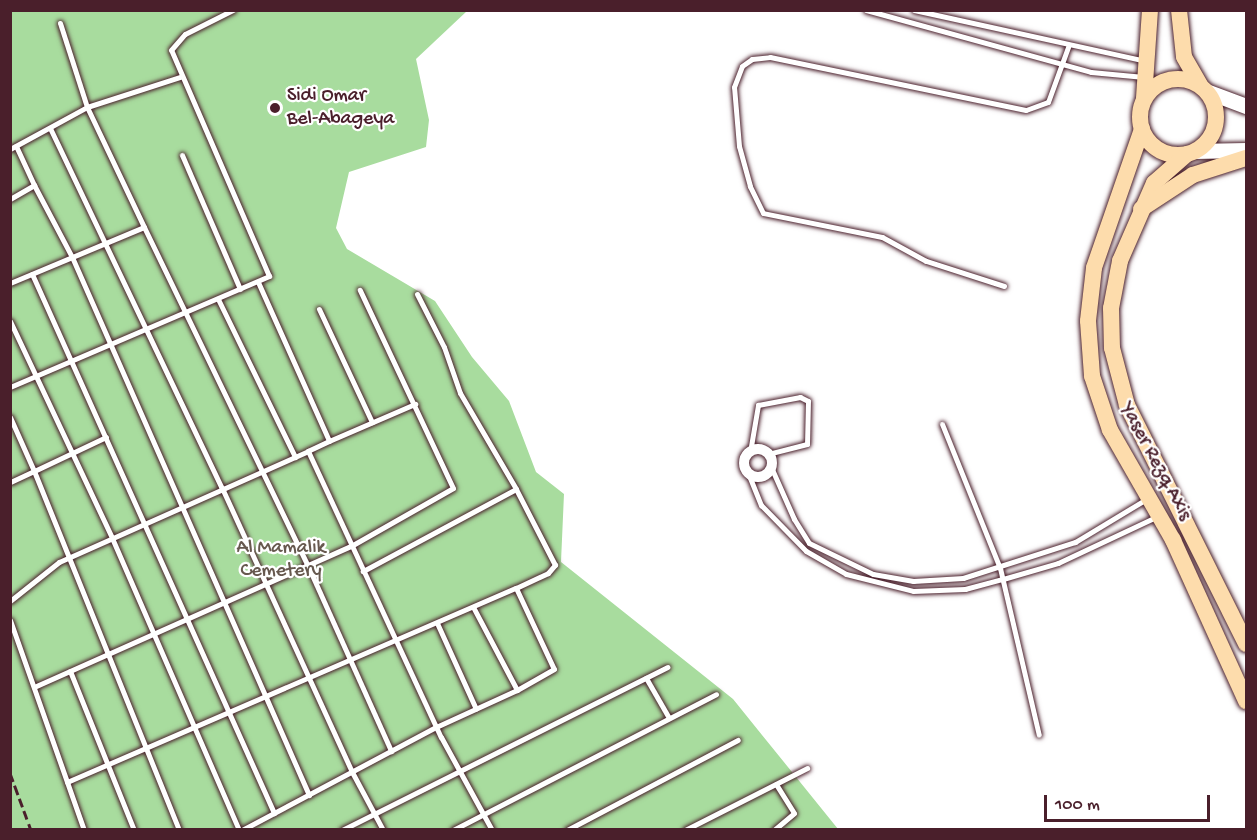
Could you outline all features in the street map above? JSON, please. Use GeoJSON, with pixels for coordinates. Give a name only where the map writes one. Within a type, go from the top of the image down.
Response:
{"type":"FeatureCollection","features":[{"type":"Feature","properties":{"kind":"main road"},"geometry":{"type":"LineString","coordinates":[[1150,10],[1149,70],[1140,113],[1142,129],[1156,148],[1171,154],[1246,150]]}},
{"type":"Feature","properties":{"kind":"main road"},"geometry":{"type":"LineString","coordinates":[[1179,10],[1184,57],[1214,104],[1216,123],[1209,140],[1190,153]]}},
{"type":"Feature","properties":{"kind":"main road"},"geometry":{"type":"LineString","coordinates":[[1144,98],[1155,86],[1169,80],[1185,79],[1246,106]]}},
{"type":"Feature","properties":{"kind":"main road","name":"Yaser Rezq Axis"},"geometry":{"type":"LineString","coordinates":[[1142,129],[1094,268],[1088,339],[1103,412],[1160,516],[1246,700]]}},
{"type":"Feature","properties":{"kind":"main road","name":"Yaser Rezq Axis"},"geometry":{"type":"LineString","coordinates":[[1190,153],[1154,183],[1140,209],[1114,288],[1111,328],[1115,367],[1127,405],[1246,644]]}},
{"type":"Feature","properties":{"kind":"main road"},"geometry":{"type":"LineString","coordinates":[[1140,209],[1193,175],[1246,158]]}},
{"type":"Feature","properties":{"kind":"street"},"geometry":{"type":"LineString","coordinates":[[759,450],[768,454],[771,467],[761,477],[748,472],[744,459],[750,452],[759,450]]}},
{"type":"Feature","properties":{"kind":"lane"},"geometry":{"type":"LineString","coordinates":[[10,387],[268,276],[268,269],[180,77],[171,50],[174,42],[219,12],[233,10]]}},
{"type":"Feature","properties":{"kind":"lane"},"geometry":{"type":"LineString","coordinates":[[866,10],[1064,62],[1091,72],[1149,70]]}},
{"type":"Feature","properties":{"kind":"lane"},"geometry":{"type":"LineString","coordinates":[[914,10],[1068,47],[1149,70]]}},
{"type":"Feature","properties":{"kind":"lane"},"geometry":{"type":"LineString","coordinates":[[60,23],[87,107],[183,314],[308,566],[391,751]]}},
{"type":"Feature","properties":{"kind":"lane"},"geometry":{"type":"LineString","coordinates":[[1004,286],[926,261],[882,237],[763,213],[750,186],[739,146],[734,87],[742,66],[752,59],[770,57],[1026,110],[1048,102],[1068,47]]}},
{"type":"Feature","properties":{"kind":"lane"},"geometry":{"type":"LineString","coordinates":[[180,77],[87,107],[13,148],[72,257],[108,345],[183,506],[263,698],[309,795]]}},
{"type":"Feature","properties":{"kind":"lane"},"geometry":{"type":"LineString","coordinates":[[50,128],[222,488],[352,772],[383,830]]}},
{"type":"Feature","properties":{"kind":"lane"},"geometry":{"type":"LineString","coordinates":[[182,155],[240,289]]}},
{"type":"Feature","properties":{"kind":"lane"},"geometry":{"type":"LineString","coordinates":[[10,199],[34,185]]}},
{"type":"Feature","properties":{"kind":"lane"},"geometry":{"type":"LineString","coordinates":[[10,283],[144,227]]}},
{"type":"Feature","properties":{"kind":"lane"},"geometry":{"type":"LineString","coordinates":[[32,274],[274,813]]}},
{"type":"Feature","properties":{"kind":"lane"},"geometry":{"type":"LineString","coordinates":[[258,282],[330,441]]}},
{"type":"Feature","properties":{"kind":"lane"},"geometry":{"type":"LineString","coordinates":[[34,687],[351,546],[453,488],[360,290]]}},
{"type":"Feature","properties":{"kind":"lane"},"geometry":{"type":"LineString","coordinates":[[67,782],[516,588],[548,573],[555,565],[516,489],[460,393],[444,347],[417,294]]}},
{"type":"Feature","properties":{"kind":"lane"},"geometry":{"type":"LineString","coordinates":[[218,299],[295,456]]}},
{"type":"Feature","properties":{"kind":"lane"},"geometry":{"type":"LineString","coordinates":[[319,309],[372,422]]}},
{"type":"Feature","properties":{"kind":"lane"},"geometry":{"type":"LineString","coordinates":[[10,321],[112,538],[240,830],[436,728],[517,690],[554,669],[516,588]]}},
{"type":"Feature","properties":{"kind":"lane"},"geometry":{"type":"LineString","coordinates":[[750,452],[758,405],[800,397],[808,400],[807,444],[768,454]]}},
{"type":"Feature","properties":{"kind":"lane"},"geometry":{"type":"LineString","coordinates":[[10,602],[70,557],[259,471],[415,404]]}},
{"type":"Feature","properties":{"kind":"lane"},"geometry":{"type":"LineString","coordinates":[[10,417],[70,557],[179,830]]}},
{"type":"Feature","properties":{"kind":"lane"},"geometry":{"type":"LineString","coordinates":[[942,424],[1000,568],[1039,735]]}},
{"type":"Feature","properties":{"kind":"lane"},"geometry":{"type":"LineString","coordinates":[[10,482],[106,437]]}},
{"type":"Feature","properties":{"kind":"lane"},"geometry":{"type":"LineString","coordinates":[[308,451],[436,728],[492,830]]}},
{"type":"Feature","properties":{"kind":"lane"},"geometry":{"type":"LineString","coordinates":[[771,467],[794,519],[809,543],[854,567],[896,579],[932,583],[1000,568],[1075,542],[1149,497]]}},
{"type":"Feature","properties":{"kind":"lane"},"geometry":{"type":"LineString","coordinates":[[748,472],[761,505],[806,551],[846,574],[895,588],[933,592],[1003,579],[1058,563],[1160,516]]}},
{"type":"Feature","properties":{"kind":"lane"},"geometry":{"type":"LineString","coordinates":[[363,571],[516,489]]}},
{"type":"Feature","properties":{"kind":"lane"},"geometry":{"type":"LineString","coordinates":[[473,607],[517,690]]}},
{"type":"Feature","properties":{"kind":"lane"},"geometry":{"type":"LineString","coordinates":[[10,620],[84,830]]}},
{"type":"Feature","properties":{"kind":"lane"},"geometry":{"type":"LineString","coordinates":[[436,623],[476,709]]}},
{"type":"Feature","properties":{"kind":"lane"},"geometry":{"type":"LineString","coordinates":[[342,830],[459,769],[668,667]]}},
{"type":"Feature","properties":{"kind":"lane"},"geometry":{"type":"LineString","coordinates":[[70,671],[134,830]]}},
{"type":"Feature","properties":{"kind":"lane"},"geometry":{"type":"LineString","coordinates":[[646,678],[669,718]]}},
{"type":"Feature","properties":{"kind":"lane"},"geometry":{"type":"LineString","coordinates":[[453,830],[716,694]]}},
{"type":"Feature","properties":{"kind":"lane"},"geometry":{"type":"LineString","coordinates":[[567,830],[738,740]]}},
{"type":"Feature","properties":{"kind":"lane"},"geometry":{"type":"LineString","coordinates":[[685,830],[807,768]]}},
{"type":"Feature","properties":{"kind":"lane"},"geometry":{"type":"LineString","coordinates":[[774,830],[794,813],[776,784]]}},
{"type":"Feature","properties":{"kind":"green space","name":"Al Mamalik Cemetery"},"geometry":{"type":"Polygon","coordinates":[[[10,11],[467,11],[416,59],[429,120],[426,147],[349,172],[336,228],[347,249],[435,301],[472,357],[509,401],[536,472],[564,494],[561,562],[733,699],[838,829],[11,829],[10,11]]]}},
{"type":"Feature","properties":{"kind":"railway"},"geometry":{"type":"LineString","coordinates":[[10,773],[31,830]]}},
{"type":"Feature","properties":{"kind":"place","name":"Sidi Omar Bel-Abageya"},"geometry":{"type":"Point","coordinates":[275,108]}}]}
